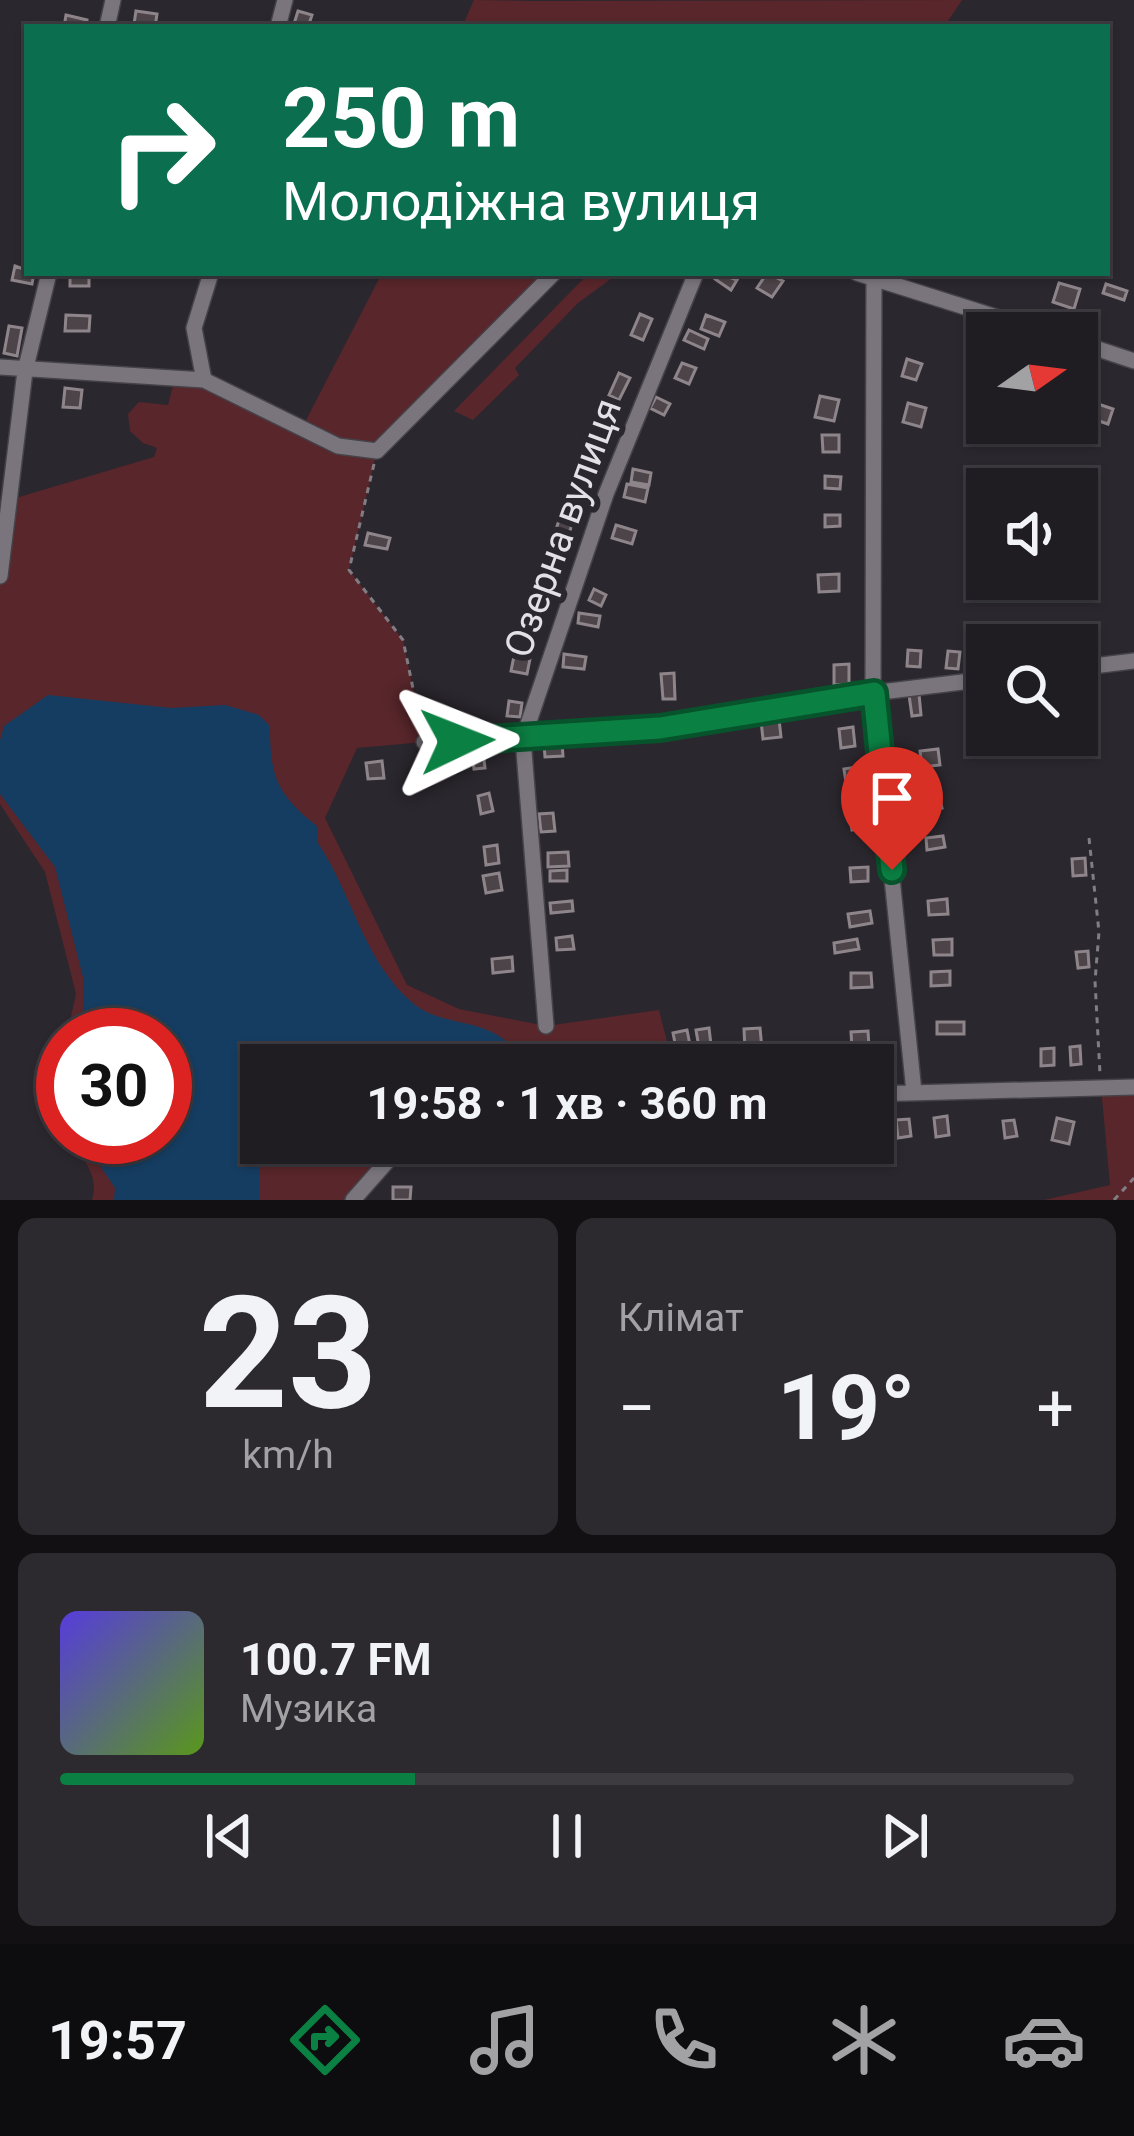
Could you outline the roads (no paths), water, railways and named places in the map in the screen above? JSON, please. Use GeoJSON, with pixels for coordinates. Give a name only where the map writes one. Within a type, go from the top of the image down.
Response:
{"type":"FeatureCollection","features":[{"type":"Feature","properties":{"kind":"street"},"geometry":{"type":"LineString","coordinates":[[0,576],[26,371],[48,276]]}},
{"type":"Feature","properties":{"kind":"street"},"geometry":{"type":"LineString","coordinates":[[204,380],[194,328],[210,276]]}},
{"type":"Feature","properties":{"kind":"street"},"geometry":{"type":"LineString","coordinates":[[0,367],[204,380],[338,446],[377,451],[551,276]]}},
{"type":"Feature","properties":{"kind":"street","name":"Озерна вулиця"},"geometry":{"type":"LineString","coordinates":[[546,1026],[523,739],[606,494],[695,276]]}},
{"type":"Feature","properties":{"kind":"street"},"geometry":{"type":"LineString","coordinates":[[867,276],[981,312]]}},
{"type":"Feature","properties":{"kind":"street"},"geometry":{"type":"LineString","coordinates":[[874,278],[874,693],[914,1092]]}},
{"type":"Feature","properties":{"kind":"street"},"geometry":{"type":"LineString","coordinates":[[1098,350],[1134,361]]}},
{"type":"Feature","properties":{"kind":"street"},"geometry":{"type":"LineString","coordinates":[[1098,665],[1134,661]]}},
{"type":"Feature","properties":{"kind":"street"},"geometry":{"type":"LineString","coordinates":[[424,742],[660,728],[966,682]]}},
{"type":"Feature","properties":{"kind":"street"},"geometry":{"type":"LineString","coordinates":[[894,1093],[1134,1087]]}},
{"type":"Feature","properties":{"kind":"street"},"geometry":{"type":"LineString","coordinates":[[353,1200],[385,1164]]}},
{"type":"Feature","properties":{"kind":"water"},"geometry":{"type":"Polygon","coordinates":[[[48,695],[171,708],[225,705],[259,715],[270,726],[279,784],[293,805],[318,827],[318,843],[383,969],[425,1011],[485,1029],[507,1044],[240,1044],[240,1164],[260,1164],[259,1200],[114,1200],[115,1188],[99,1164],[192,1164],[192,1008],[83,1008],[84,981],[55,867],[0,794],[4,726],[48,695]]]}}]}
